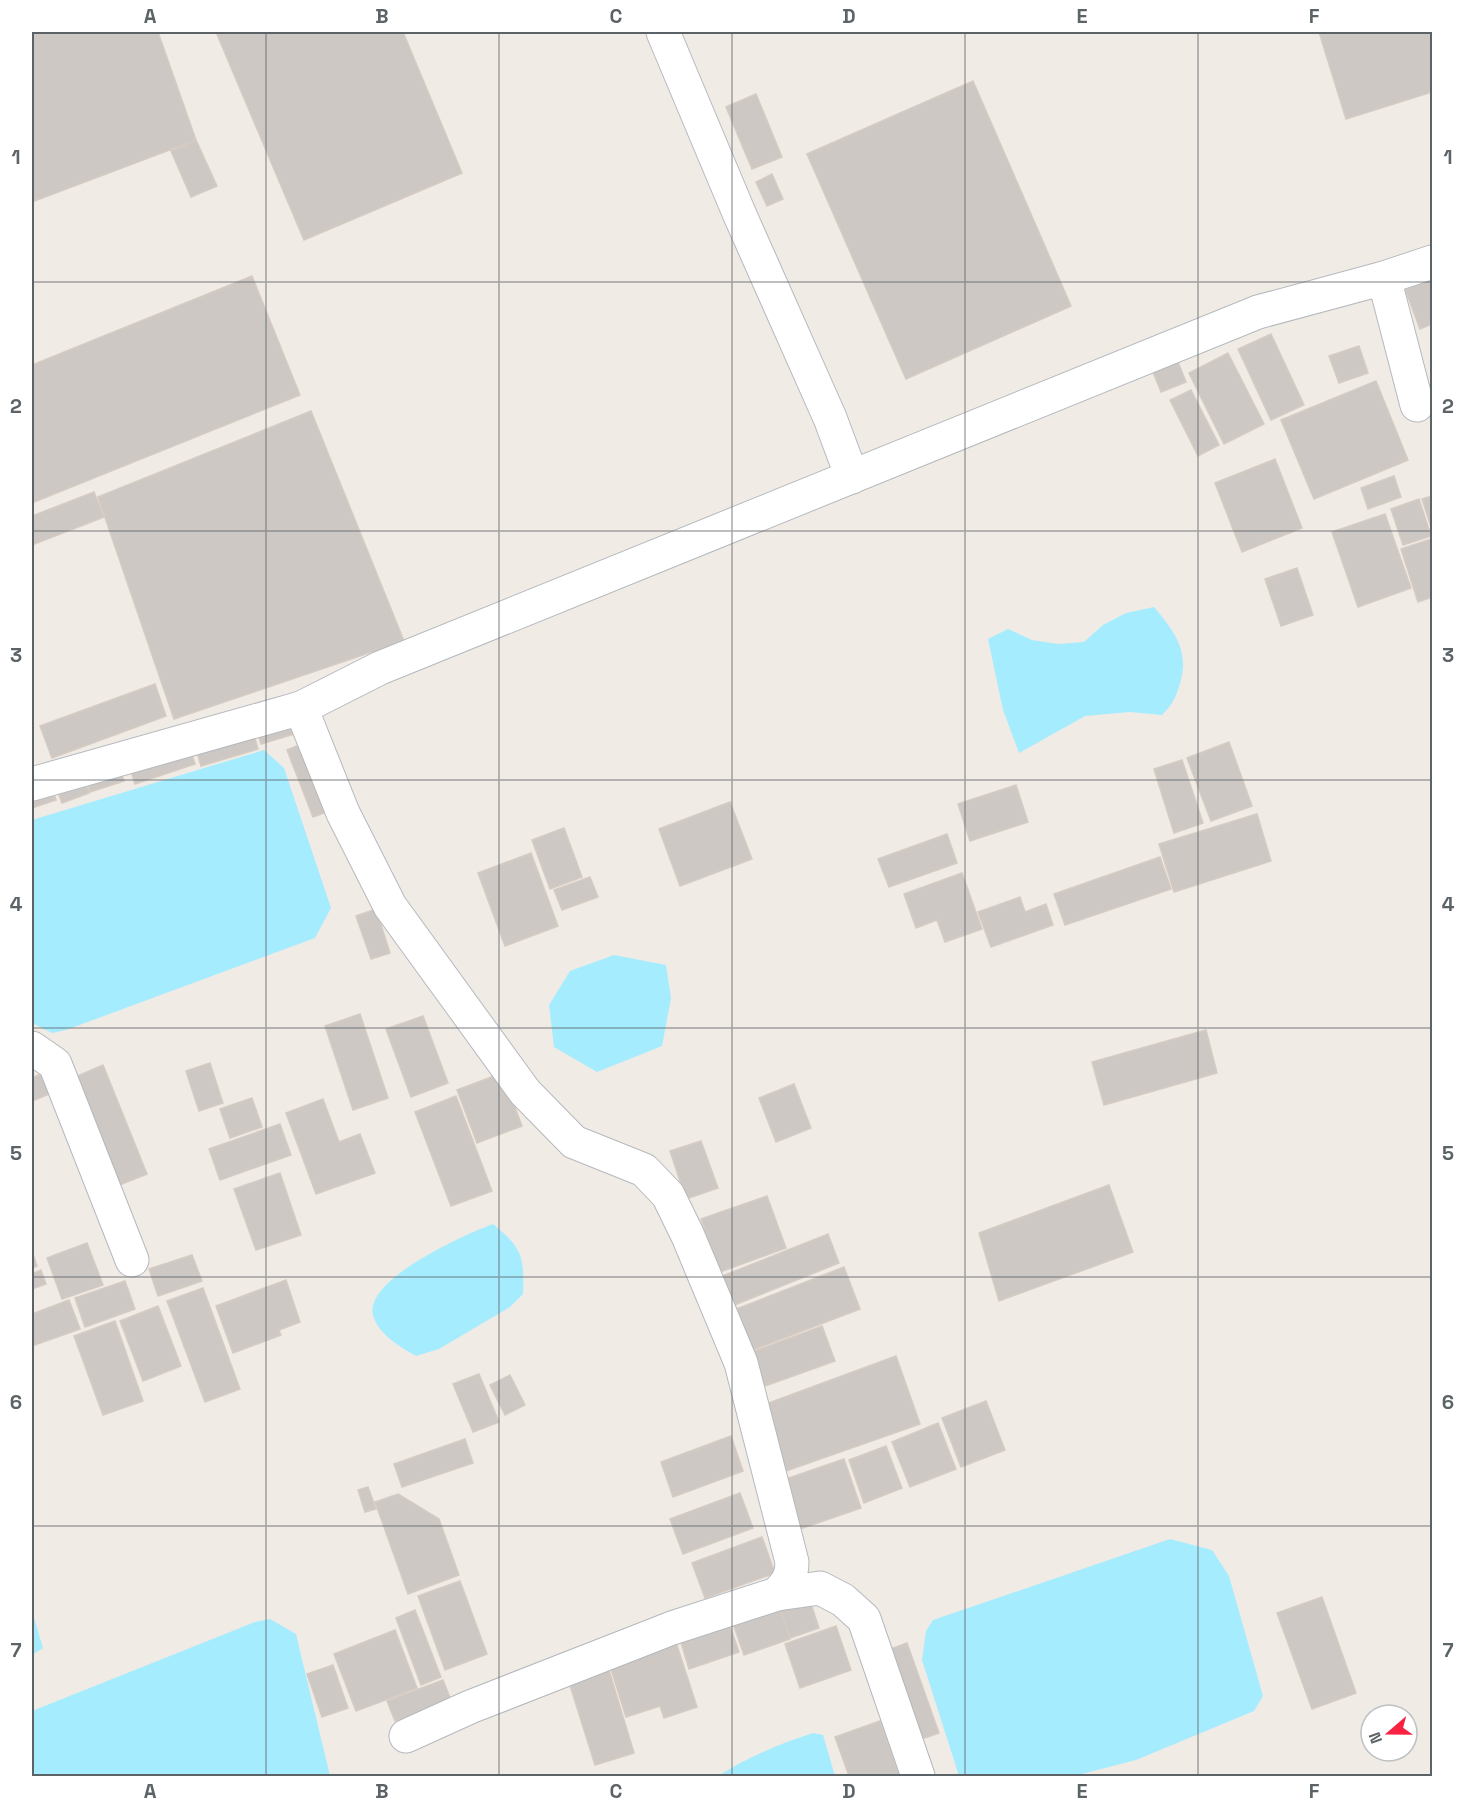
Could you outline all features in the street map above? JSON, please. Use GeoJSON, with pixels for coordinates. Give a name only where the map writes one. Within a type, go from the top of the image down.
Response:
{"type":"FeatureCollection","features":[{"type":"Feature","properties":{"kind":"street"},"geometry":{"type":"LineString","coordinates":[[663,32],[739,213],[831,418],[852,477]]}},
{"type":"Feature","properties":{"kind":"street"},"geometry":{"type":"LineString","coordinates":[[32,784],[300,708],[381,668],[1258,312],[1384,278],[1432,262]]}},
{"type":"Feature","properties":{"kind":"street"},"geometry":{"type":"LineString","coordinates":[[1384,278],[1417,405]]}},
{"type":"Feature","properties":{"kind":"street"},"geometry":{"type":"LineString","coordinates":[[300,708],[343,813],[390,906],[525,1092],[574,1142],[644,1170],[668,1196],[688,1236],[741,1363],[792,1562],[792,1573],[788,1582],[777,1594]]}},
{"type":"Feature","properties":{"kind":"street"},"geometry":{"type":"LineString","coordinates":[[37,1058],[56,1065],[132,1260]]}},
{"type":"Feature","properties":{"kind":"street"},"geometry":{"type":"LineString","coordinates":[[406,1736],[470,1707],[672,1628],[777,1594],[820,1588],[843,1600],[864,1619],[918,1776]]}},
{"type":"Feature","properties":{"kind":"water"},"geometry":{"type":"Polygon","coordinates":[[[1154,607],[1174,633],[1183,661],[1183,672],[1177,692],[1166,711],[1162,715],[1130,712],[1085,716],[1019,753],[1003,710],[988,639],[1008,629],[1032,640],[1058,644],[1084,642],[1103,625],[1126,613],[1154,607]]]}},
{"type":"Feature","properties":{"kind":"water"},"geometry":{"type":"Polygon","coordinates":[[[264,750],[284,768],[331,908],[315,938],[66,1030],[52,1033],[32,1023],[32,820],[264,750]]]}},
{"type":"Feature","properties":{"kind":"water"},"geometry":{"type":"Polygon","coordinates":[[[614,955],[666,965],[671,998],[662,1046],[597,1072],[554,1047],[549,1005],[570,971],[614,955]]]}},
{"type":"Feature","properties":{"kind":"water"},"geometry":{"type":"Polygon","coordinates":[[[493,1224],[510,1240],[520,1254],[523,1294],[510,1307],[439,1349],[416,1356],[385,1334],[373,1315],[374,1301],[384,1287],[419,1260],[462,1237],[493,1224]]]}},
{"type":"Feature","properties":{"kind":"water"},"geometry":{"type":"Polygon","coordinates":[[[1170,1539],[1212,1550],[1229,1576],[1263,1696],[1254,1711],[1136,1760],[1074,1776],[959,1776],[922,1660],[926,1631],[933,1620],[1170,1539]]]}},
{"type":"Feature","properties":{"kind":"water"},"geometry":{"type":"Polygon","coordinates":[[[32,1611],[43,1648],[32,1655],[32,1611]]]}},
{"type":"Feature","properties":{"kind":"water"},"geometry":{"type":"Polygon","coordinates":[[[270,1619],[296,1634],[330,1776],[32,1776],[32,1711],[255,1622],[270,1619]]]}},
{"type":"Feature","properties":{"kind":"water"},"geometry":{"type":"Polygon","coordinates":[[[813,1733],[823,1735],[835,1776],[718,1776],[764,1752],[813,1733]]]}},
{"type":"Feature","properties":{"kind":"building"},"geometry":{"type":"Polygon","coordinates":[[[32,32],[151,32],[190,133],[32,200],[32,32]]]}},
{"type":"Feature","properties":{"kind":"building"},"geometry":{"type":"Polygon","coordinates":[[[32,32],[158,32],[196,140],[32,202],[32,32]]]}},
{"type":"Feature","properties":{"kind":"building"},"geometry":{"type":"Polygon","coordinates":[[[216,32],[403,32],[462,173],[304,240],[216,32]]]}},
{"type":"Feature","properties":{"kind":"building"},"geometry":{"type":"Polygon","coordinates":[[[1319,32],[1432,32],[1432,92],[1346,119],[1319,32]]]}},
{"type":"Feature","properties":{"kind":"building"},"geometry":{"type":"Polygon","coordinates":[[[973,81],[1071,306],[906,379],[807,154],[973,81]]]}},
{"type":"Feature","properties":{"kind":"building"},"geometry":{"type":"Polygon","coordinates":[[[756,94],[782,157],[752,169],[726,107],[756,94]]]}},
{"type":"Feature","properties":{"kind":"building"},"geometry":{"type":"Polygon","coordinates":[[[196,140],[217,186],[191,197],[171,151],[196,140]]]}},
{"type":"Feature","properties":{"kind":"building"},"geometry":{"type":"Polygon","coordinates":[[[772,174],[783,199],[767,206],[756,182],[772,174]]]}},
{"type":"Feature","properties":{"kind":"building"},"geometry":{"type":"Polygon","coordinates":[[[252,276],[300,395],[32,503],[32,365],[252,276]]]}},
{"type":"Feature","properties":{"kind":"building"},"geometry":{"type":"Polygon","coordinates":[[[1432,279],[1432,324],[1420,329],[1405,289],[1432,279]]]}},
{"type":"Feature","properties":{"kind":"building"},"geometry":{"type":"Polygon","coordinates":[[[1271,334],[1304,405],[1271,420],[1238,349],[1271,334]]]}},
{"type":"Feature","properties":{"kind":"building"},"geometry":{"type":"Polygon","coordinates":[[[1359,346],[1368,373],[1339,383],[1329,356],[1359,346]]]}},
{"type":"Feature","properties":{"kind":"building"},"geometry":{"type":"Polygon","coordinates":[[[1228,353],[1264,424],[1224,444],[1189,373],[1228,353]]]}},
{"type":"Feature","properties":{"kind":"building"},"geometry":{"type":"Polygon","coordinates":[[[1178,362],[1186,382],[1161,392],[1153,372],[1178,362]]]}},
{"type":"Feature","properties":{"kind":"building"},"geometry":{"type":"Polygon","coordinates":[[[1376,381],[1408,460],[1314,499],[1281,420],[1376,381]]]}},
{"type":"Feature","properties":{"kind":"building"},"geometry":{"type":"Polygon","coordinates":[[[1191,390],[1219,445],[1198,456],[1170,400],[1191,390]]]}},
{"type":"Feature","properties":{"kind":"building"},"geometry":{"type":"Polygon","coordinates":[[[311,411],[404,641],[174,719],[98,497],[311,411]]]}},
{"type":"Feature","properties":{"kind":"building"},"geometry":{"type":"Polygon","coordinates":[[[1275,459],[1302,528],[1242,552],[1215,483],[1275,459]]]}},
{"type":"Feature","properties":{"kind":"building"},"geometry":{"type":"Polygon","coordinates":[[[1394,476],[1401,497],[1368,509],[1361,488],[1394,476]]]}},
{"type":"Feature","properties":{"kind":"building"},"geometry":{"type":"Polygon","coordinates":[[[94,492],[104,517],[32,545],[32,516],[94,492]]]}},
{"type":"Feature","properties":{"kind":"building"},"geometry":{"type":"Polygon","coordinates":[[[1432,496],[1432,530],[1422,499],[1432,496]]]}},
{"type":"Feature","properties":{"kind":"building"},"geometry":{"type":"Polygon","coordinates":[[[1419,499],[1431,536],[1403,545],[1391,509],[1419,499]]]}},
{"type":"Feature","properties":{"kind":"building"},"geometry":{"type":"Polygon","coordinates":[[[1385,514],[1411,588],[1358,607],[1332,532],[1385,514]]]}},
{"type":"Feature","properties":{"kind":"building"},"geometry":{"type":"Polygon","coordinates":[[[1431,539],[1432,597],[1418,602],[1401,549],[1431,539]]]}},
{"type":"Feature","properties":{"kind":"building"},"geometry":{"type":"Polygon","coordinates":[[[1297,568],[1313,615],[1281,626],[1265,579],[1297,568]]]}},
{"type":"Feature","properties":{"kind":"building"},"geometry":{"type":"Polygon","coordinates":[[[155,684],[166,716],[52,758],[40,726],[155,684]]]}},
{"type":"Feature","properties":{"kind":"building"},"geometry":{"type":"Polygon","coordinates":[[[296,713],[301,732],[261,744],[255,726],[296,713]]]}},
{"type":"Feature","properties":{"kind":"building"},"geometry":{"type":"Polygon","coordinates":[[[251,725],[258,749],[201,766],[194,742],[251,725]]]}},
{"type":"Feature","properties":{"kind":"building"},"geometry":{"type":"Polygon","coordinates":[[[309,741],[335,809],[313,817],[287,750],[309,741]]]}},
{"type":"Feature","properties":{"kind":"building"},"geometry":{"type":"Polygon","coordinates":[[[1229,742],[1252,806],[1211,821],[1187,758],[1229,742]]]}},
{"type":"Feature","properties":{"kind":"building"},"geometry":{"type":"Polygon","coordinates":[[[188,743],[195,764],[135,784],[128,762],[188,743]]]}},
{"type":"Feature","properties":{"kind":"building"},"geometry":{"type":"Polygon","coordinates":[[[1182,760],[1203,823],[1174,833],[1154,769],[1182,760]]]}},
{"type":"Feature","properties":{"kind":"building"},"geometry":{"type":"Polygon","coordinates":[[[117,761],[124,781],[90,792],[84,773],[117,761]]]}},
{"type":"Feature","properties":{"kind":"building"},"geometry":{"type":"Polygon","coordinates":[[[82,772],[89,793],[62,803],[54,782],[82,772]]]}},
{"type":"Feature","properties":{"kind":"building"},"geometry":{"type":"Polygon","coordinates":[[[50,781],[56,800],[32,808],[32,787],[50,781]]]}},
{"type":"Feature","properties":{"kind":"building"},"geometry":{"type":"Polygon","coordinates":[[[1016,785],[1028,822],[970,841],[958,804],[1016,785]]]}},
{"type":"Feature","properties":{"kind":"building"},"geometry":{"type":"Polygon","coordinates":[[[730,802],[752,859],[680,886],[659,829],[730,802]]]}},
{"type":"Feature","properties":{"kind":"building"},"geometry":{"type":"Polygon","coordinates":[[[1257,814],[1271,861],[1174,892],[1159,844],[1257,814]]]}},
{"type":"Feature","properties":{"kind":"building"},"geometry":{"type":"Polygon","coordinates":[[[564,828],[582,877],[550,889],[532,840],[564,828]]]}},
{"type":"Feature","properties":{"kind":"building"},"geometry":{"type":"Polygon","coordinates":[[[947,834],[957,863],[889,887],[878,859],[947,834]]]}},
{"type":"Feature","properties":{"kind":"building"},"geometry":{"type":"Polygon","coordinates":[[[531,853],[558,926],[505,946],[478,873],[531,853]]]}},
{"type":"Feature","properties":{"kind":"building"},"geometry":{"type":"Polygon","coordinates":[[[1160,857],[1171,889],[1065,925],[1054,894],[1160,857]]]}},
{"type":"Feature","properties":{"kind":"building"},"geometry":{"type":"Polygon","coordinates":[[[962,873],[982,929],[945,942],[937,920],[916,928],[904,894],[962,873]]]}},
{"type":"Feature","properties":{"kind":"building"},"geometry":{"type":"Polygon","coordinates":[[[590,877],[598,897],[562,910],[554,890],[590,877]]]}},
{"type":"Feature","properties":{"kind":"building"},"geometry":{"type":"Polygon","coordinates":[[[1020,897],[1025,912],[1046,904],[1053,925],[991,947],[978,912],[1020,897]]]}},
{"type":"Feature","properties":{"kind":"building"},"geometry":{"type":"Polygon","coordinates":[[[376,909],[390,953],[371,959],[356,916],[376,909]]]}},
{"type":"Feature","properties":{"kind":"building"},"geometry":{"type":"Polygon","coordinates":[[[360,1014],[388,1098],[353,1110],[325,1026],[360,1014]]]}},
{"type":"Feature","properties":{"kind":"building"},"geometry":{"type":"Polygon","coordinates":[[[423,1016],[448,1083],[411,1097],[386,1029],[423,1016]]]}},
{"type":"Feature","properties":{"kind":"building"},"geometry":{"type":"Polygon","coordinates":[[[1206,1030],[1217,1073],[1104,1105],[1092,1062],[1206,1030]]]}},
{"type":"Feature","properties":{"kind":"building"},"geometry":{"type":"Polygon","coordinates":[[[210,1063],[223,1103],[199,1111],[186,1071],[210,1063]]]}},
{"type":"Feature","properties":{"kind":"building"},"geometry":{"type":"Polygon","coordinates":[[[103,1065],[147,1174],[117,1186],[73,1078],[103,1065]]]}},
{"type":"Feature","properties":{"kind":"building"},"geometry":{"type":"Polygon","coordinates":[[[47,1071],[56,1091],[32,1101],[32,1078],[47,1071]]]}},
{"type":"Feature","properties":{"kind":"building"},"geometry":{"type":"Polygon","coordinates":[[[502,1073],[522,1126],[477,1143],[457,1090],[502,1073]]]}},
{"type":"Feature","properties":{"kind":"building"},"geometry":{"type":"Polygon","coordinates":[[[794,1084],[811,1128],[776,1142],[759,1098],[794,1084]]]}},
{"type":"Feature","properties":{"kind":"building"},"geometry":{"type":"Polygon","coordinates":[[[456,1096],[492,1191],[451,1206],[415,1112],[456,1096]]]}},
{"type":"Feature","properties":{"kind":"building"},"geometry":{"type":"Polygon","coordinates":[[[252,1098],[262,1127],[230,1138],[220,1109],[252,1098]]]}},
{"type":"Feature","properties":{"kind":"building"},"geometry":{"type":"Polygon","coordinates":[[[323,1099],[339,1142],[360,1134],[375,1173],[316,1194],[286,1113],[323,1099]]]}},
{"type":"Feature","properties":{"kind":"building"},"geometry":{"type":"Polygon","coordinates":[[[280,1124],[291,1155],[220,1180],[209,1149],[280,1124]]]}},
{"type":"Feature","properties":{"kind":"building"},"geometry":{"type":"Polygon","coordinates":[[[701,1141],[718,1188],[686,1199],[670,1151],[701,1141]]]}},
{"type":"Feature","properties":{"kind":"building"},"geometry":{"type":"Polygon","coordinates":[[[280,1173],[301,1235],[256,1250],[234,1189],[280,1173]]]}},
{"type":"Feature","properties":{"kind":"building"},"geometry":{"type":"Polygon","coordinates":[[[1109,1185],[1133,1252],[999,1301],[979,1233],[1109,1185]]]}},
{"type":"Feature","properties":{"kind":"building"},"geometry":{"type":"Polygon","coordinates":[[[767,1196],[786,1248],[720,1272],[701,1219],[767,1196]]]}},
{"type":"Feature","properties":{"kind":"building"},"geometry":{"type":"Polygon","coordinates":[[[828,1234],[839,1263],[732,1306],[720,1277],[828,1234]]]}},
{"type":"Feature","properties":{"kind":"building"},"geometry":{"type":"Polygon","coordinates":[[[87,1243],[103,1285],[62,1299],[47,1258],[87,1243]]]}},
{"type":"Feature","properties":{"kind":"building"},"geometry":{"type":"Polygon","coordinates":[[[32,1251],[37,1266],[32,1268],[32,1251]]]}},
{"type":"Feature","properties":{"kind":"building"},"geometry":{"type":"Polygon","coordinates":[[[192,1255],[202,1281],[158,1296],[149,1269],[192,1255]]]}},
{"type":"Feature","properties":{"kind":"building"},"geometry":{"type":"Polygon","coordinates":[[[844,1267],[860,1309],[750,1351],[734,1310],[844,1267]]]}},
{"type":"Feature","properties":{"kind":"building"},"geometry":{"type":"Polygon","coordinates":[[[41,1270],[46,1284],[32,1289],[32,1274],[41,1270]]]}},
{"type":"Feature","properties":{"kind":"building"},"geometry":{"type":"Polygon","coordinates":[[[286,1280],[300,1322],[279,1330],[281,1335],[233,1353],[216,1306],[286,1280]]]}},
{"type":"Feature","properties":{"kind":"building"},"geometry":{"type":"Polygon","coordinates":[[[125,1281],[135,1309],[85,1327],[75,1298],[125,1281]]]}},
{"type":"Feature","properties":{"kind":"building"},"geometry":{"type":"Polygon","coordinates":[[[203,1288],[240,1389],[205,1402],[167,1301],[203,1288]]]}},
{"type":"Feature","properties":{"kind":"building"},"geometry":{"type":"Polygon","coordinates":[[[69,1300],[80,1329],[32,1346],[32,1314],[69,1300]]]}},
{"type":"Feature","properties":{"kind":"building"},"geometry":{"type":"Polygon","coordinates":[[[158,1306],[181,1366],[143,1381],[120,1321],[158,1306]]]}},
{"type":"Feature","properties":{"kind":"building"},"geometry":{"type":"Polygon","coordinates":[[[115,1321],[143,1401],[103,1415],[74,1336],[115,1321]]]}},
{"type":"Feature","properties":{"kind":"building"},"geometry":{"type":"Polygon","coordinates":[[[822,1326],[835,1361],[765,1386],[752,1352],[822,1326]]]}},
{"type":"Feature","properties":{"kind":"building"},"geometry":{"type":"Polygon","coordinates":[[[896,1356],[920,1424],[786,1471],[766,1404],[896,1356]]]}},
{"type":"Feature","properties":{"kind":"building"},"geometry":{"type":"Polygon","coordinates":[[[479,1374],[499,1422],[473,1432],[453,1384],[479,1374]]]}},
{"type":"Feature","properties":{"kind":"building"},"geometry":{"type":"Polygon","coordinates":[[[510,1375],[525,1405],[505,1415],[490,1385],[510,1375]]]}},
{"type":"Feature","properties":{"kind":"building"},"geometry":{"type":"Polygon","coordinates":[[[986,1401],[1005,1450],[961,1467],[942,1418],[986,1401]]]}},
{"type":"Feature","properties":{"kind":"building"},"geometry":{"type":"Polygon","coordinates":[[[938,1423],[956,1469],[910,1487],[892,1442],[938,1423]]]}},
{"type":"Feature","properties":{"kind":"building"},"geometry":{"type":"Polygon","coordinates":[[[731,1436],[743,1471],[673,1497],[661,1462],[731,1436]]]}},
{"type":"Feature","properties":{"kind":"building"},"geometry":{"type":"Polygon","coordinates":[[[465,1439],[473,1463],[402,1487],[394,1464],[465,1439]]]}},
{"type":"Feature","properties":{"kind":"building"},"geometry":{"type":"Polygon","coordinates":[[[886,1446],[902,1488],[864,1503],[849,1460],[886,1446]]]}},
{"type":"Feature","properties":{"kind":"building"},"geometry":{"type":"Polygon","coordinates":[[[844,1459],[861,1508],[800,1529],[783,1480],[844,1459]]]}},
{"type":"Feature","properties":{"kind":"building"},"geometry":{"type":"Polygon","coordinates":[[[368,1487],[376,1509],[365,1512],[358,1490],[368,1487]]]}},
{"type":"Feature","properties":{"kind":"building"},"geometry":{"type":"Polygon","coordinates":[[[740,1493],[753,1528],[683,1554],[670,1519],[740,1493]]]}},
{"type":"Feature","properties":{"kind":"building"},"geometry":{"type":"Polygon","coordinates":[[[398,1494],[439,1519],[459,1575],[408,1594],[375,1502],[398,1494]]]}},
{"type":"Feature","properties":{"kind":"building"},"geometry":{"type":"Polygon","coordinates":[[[762,1537],[775,1573],[705,1598],[692,1563],[762,1537]]]}},
{"type":"Feature","properties":{"kind":"building"},"geometry":{"type":"Polygon","coordinates":[[[460,1581],[487,1654],[445,1670],[418,1596],[460,1581]]]}},
{"type":"Feature","properties":{"kind":"building"},"geometry":{"type":"Polygon","coordinates":[[[808,1595],[819,1628],[790,1638],[779,1605],[808,1595]]]}},
{"type":"Feature","properties":{"kind":"building"},"geometry":{"type":"Polygon","coordinates":[[[1322,1597],[1356,1693],[1312,1709],[1277,1613],[1322,1597]]]}},
{"type":"Feature","properties":{"kind":"building"},"geometry":{"type":"Polygon","coordinates":[[[778,1602],[790,1639],[744,1655],[731,1618],[778,1602]]]}},
{"type":"Feature","properties":{"kind":"building"},"geometry":{"type":"Polygon","coordinates":[[[415,1610],[441,1677],[421,1685],[396,1618],[415,1610]]]}},
{"type":"Feature","properties":{"kind":"building"},"geometry":{"type":"Polygon","coordinates":[[[729,1623],[739,1652],[689,1669],[680,1639],[729,1623]]]}},
{"type":"Feature","properties":{"kind":"building"},"geometry":{"type":"Polygon","coordinates":[[[836,1626],[851,1670],[800,1688],[785,1644],[836,1626]]]}},
{"type":"Feature","properties":{"kind":"building"},"geometry":{"type":"Polygon","coordinates":[[[395,1630],[417,1688],[356,1711],[334,1654],[395,1630]]]}},
{"type":"Feature","properties":{"kind":"building"},"geometry":{"type":"Polygon","coordinates":[[[676,1642],[697,1707],[664,1718],[660,1706],[626,1717],[609,1663],[676,1642]]]}},
{"type":"Feature","properties":{"kind":"building"},"geometry":{"type":"Polygon","coordinates":[[[907,1643],[939,1733],[919,1740],[888,1650],[907,1643]]]}},
{"type":"Feature","properties":{"kind":"building"},"geometry":{"type":"Polygon","coordinates":[[[333,1665],[348,1708],[322,1717],[307,1674],[333,1665]]]}},
{"type":"Feature","properties":{"kind":"building"},"geometry":{"type":"Polygon","coordinates":[[[608,1667],[634,1753],[595,1765],[568,1679],[608,1667]]]}},
{"type":"Feature","properties":{"kind":"building"},"geometry":{"type":"Polygon","coordinates":[[[443,1680],[451,1700],[395,1721],[387,1701],[443,1680]]]}},
{"type":"Feature","properties":{"kind":"building"},"geometry":{"type":"Polygon","coordinates":[[[880,1721],[900,1776],[849,1776],[835,1737],[880,1721]]]}}]}
